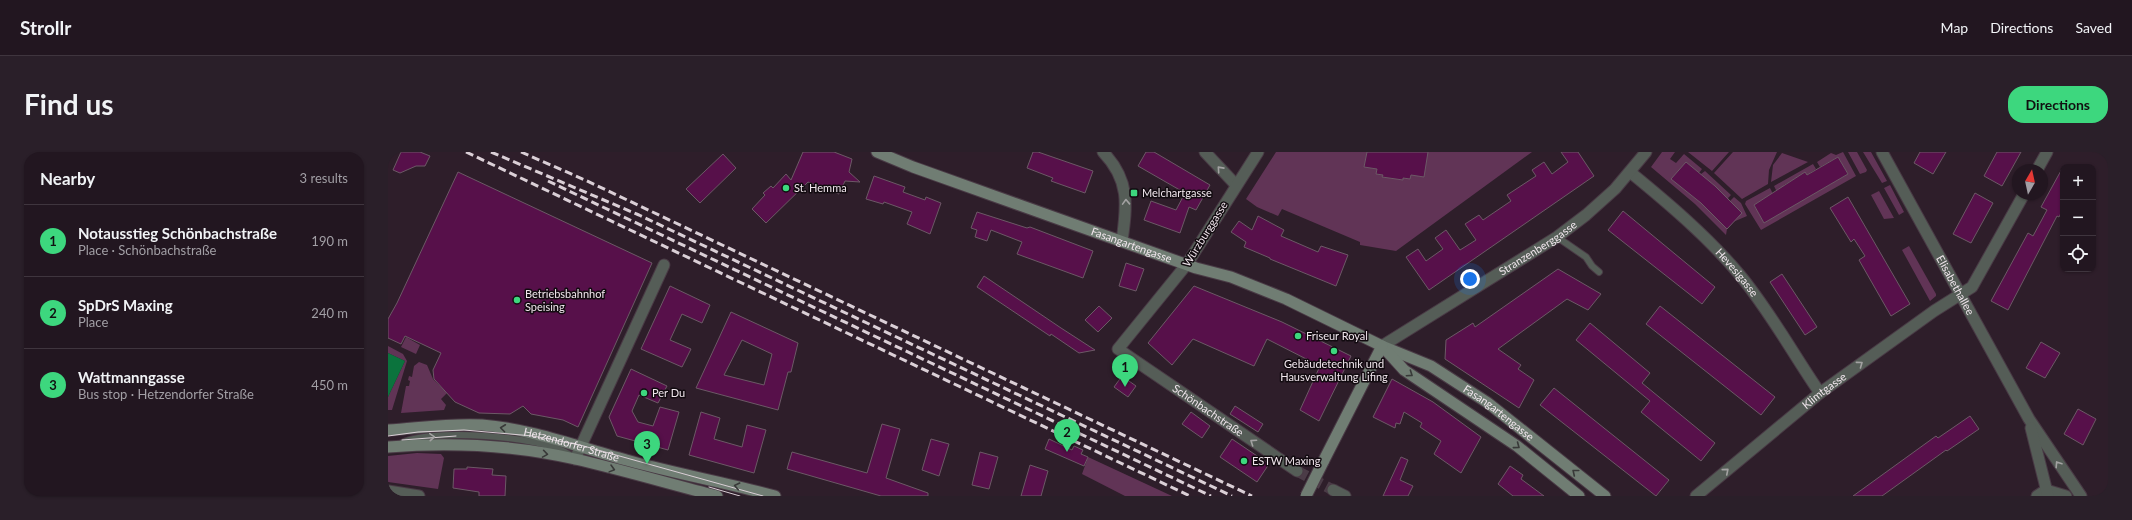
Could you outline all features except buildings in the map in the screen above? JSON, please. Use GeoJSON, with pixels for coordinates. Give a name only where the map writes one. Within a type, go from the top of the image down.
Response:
{"type":"FeatureCollection","features":[{"type":"Feature","properties":{"kind":"main road","name":"Fasangartengasse"},"geometry":{"type":"LineString","coordinates":[[877,152],[934,174],[1187,264],[1231,277],[1286,299],[1382,346],[1431,366],[1488,403],[1606,496]]}},
{"type":"Feature","properties":{"kind":"main road","name":"Fasangartengasse"},"geometry":{"type":"LineString","coordinates":[[1382,346],[1404,370],[1517,446],[1579,496]]}},
{"type":"Feature","properties":{"kind":"main road"},"geometry":{"type":"LineString","coordinates":[[1306,496],[1382,346]]}},
{"type":"Feature","properties":{"kind":"main road","name":"Hetzendorfer Straße"},"geometry":{"type":"LineString","coordinates":[[388,430],[451,425],[482,425],[539,435],[670,471],[775,496]]}},
{"type":"Feature","properties":{"kind":"main road","name":"Hetzendorfer Straße"},"geometry":{"type":"LineString","coordinates":[[392,447],[451,444],[493,447],[574,459],[717,496]]}},
{"type":"Feature","properties":{"kind":"street"},"geometry":{"type":"LineString","coordinates":[[1103,152],[1118,171],[1124,188],[1126,206],[1122,241]]}},
{"type":"Feature","properties":{"kind":"street"},"geometry":{"type":"LineString","coordinates":[[1206,152],[1236,185]]}},
{"type":"Feature","properties":{"kind":"street","name":"Würzburggasse"},"geometry":{"type":"LineString","coordinates":[[1118,349],[1187,264],[1258,152]]}},
{"type":"Feature","properties":{"kind":"street","name":"Stranzenberggasse"},"geometry":{"type":"LineString","coordinates":[[1382,346],[1557,237],[1586,215],[1630,172],[1646,152]]}},
{"type":"Feature","properties":{"kind":"street","name":"Elisabethallee"},"geometry":{"type":"LineString","coordinates":[[1882,152],[2029,419],[2080,496]]}},
{"type":"Feature","properties":{"kind":"street"},"geometry":{"type":"LineString","coordinates":[[2040,164],[2047,152]]}},
{"type":"Feature","properties":{"kind":"street","name":"Hevesigasse"},"geometry":{"type":"LineString","coordinates":[[1630,172],[1653,191],[1739,274],[1777,327],[1820,393]]}},
{"type":"Feature","properties":{"kind":"street","name":"Klimtgasse"},"geometry":{"type":"LineString","coordinates":[[1696,496],[1820,393],[1936,310],[1972,287],[2021,200]]}},
{"type":"Feature","properties":{"kind":"street"},"geometry":{"type":"LineString","coordinates":[[574,459],[664,265]]}},
{"type":"Feature","properties":{"kind":"street","name":"Schönbachstraße"},"geometry":{"type":"LineString","coordinates":[[1118,349],[1177,391],[1297,471]]}},
{"type":"Feature","properties":{"kind":"street","name":"Elisabethallee"},"geometry":{"type":"LineString","coordinates":[[2029,419],[2044,494]]}},
{"type":"Feature","properties":{"kind":"street"},"geometry":{"type":"LineString","coordinates":[[1333,490],[1345,496]]}},
{"type":"Feature","properties":{"kind":"street"},"geometry":{"type":"LineString","coordinates":[[388,491],[419,496]]}},
{"type":"Feature","properties":{"kind":"street"},"geometry":{"type":"LineString","coordinates":[[2044,494],[2066,496]]}},
{"type":"Feature","properties":{"kind":"lane"},"geometry":{"type":"LineString","coordinates":[[1557,237],[1586,257],[1592,266],[1599,272]]}},
{"type":"Feature","properties":{"kind":"shaded area"},"geometry":{"type":"Polygon","coordinates":[[[1276,152],[1532,152],[1396,251],[1360,245],[1360,242],[1282,209],[1278,216],[1257,207],[1246,199],[1276,152]]]}},
{"type":"Feature","properties":{"kind":"shaded area"},"geometry":{"type":"Polygon","coordinates":[[[1662,152],[1675,152],[1670,159],[1676,163],[1684,154],[1702,169],[1699,173],[1701,174],[1705,171],[1731,195],[1728,198],[1730,201],[1734,197],[1741,203],[1747,216],[1733,222],[1727,229],[1726,235],[1695,204],[1651,167],[1662,152]]]}},
{"type":"Feature","properties":{"kind":"shaded area"},"geometry":{"type":"Polygon","coordinates":[[[1688,152],[1729,152],[1712,171],[1688,152]]]}},
{"type":"Feature","properties":{"kind":"shaded area"},"geometry":{"type":"Polygon","coordinates":[[[1733,152],[1777,152],[1769,170],[1768,184],[1742,199],[1714,173],[1733,152]]]}},
{"type":"Feature","properties":{"kind":"shaded area"},"geometry":{"type":"Polygon","coordinates":[[[1843,152],[1856,176],[1761,230],[1745,204],[1746,201],[1770,188],[1773,194],[1754,205],[1764,222],[1848,174],[1838,157],[1820,167],[1817,162],[1831,153],[1836,155],[1843,152]]]}},
{"type":"Feature","properties":{"kind":"shaded area"},"geometry":{"type":"Polygon","coordinates":[[[1848,152],[1857,152],[1867,170],[1866,172],[1860,174],[1848,152]]]}},
{"type":"Feature","properties":{"kind":"shaded area"},"geometry":{"type":"Polygon","coordinates":[[[1863,152],[1871,152],[1887,181],[1882,183],[1863,152]]]}},
{"type":"Feature","properties":{"kind":"shaded area"},"geometry":{"type":"Polygon","coordinates":[[[1782,153],[1808,162],[1771,182],[1773,165],[1782,153]]]}},
{"type":"Feature","properties":{"kind":"shaded area"},"geometry":{"type":"Polygon","coordinates":[[[1813,164],[1816,169],[1807,175],[1805,173],[1784,185],[1785,187],[1777,192],[1774,186],[1813,164]]]}},
{"type":"Feature","properties":{"kind":"shaded area"},"geometry":{"type":"Polygon","coordinates":[[[1890,185],[1904,212],[1899,215],[1884,188],[1890,185]]]}},
{"type":"Feature","properties":{"kind":"shaded area"},"geometry":{"type":"Polygon","coordinates":[[[1879,191],[1894,218],[1884,219],[1871,195],[1879,191]]]}},
{"type":"Feature","properties":{"kind":"shaded area"},"geometry":{"type":"Polygon","coordinates":[[[1909,246],[1936,294],[1936,296],[1930,301],[1902,250],[1909,246]]]}},
{"type":"Feature","properties":{"kind":"shaded area"},"geometry":{"type":"Polygon","coordinates":[[[406,337],[420,345],[416,354],[401,347],[406,337]]]}},
{"type":"Feature","properties":{"kind":"shaded area"},"geometry":{"type":"Polygon","coordinates":[[[388,346],[403,354],[407,361],[392,410],[388,410],[388,397],[405,361],[388,353],[388,346]]]}},
{"type":"Feature","properties":{"kind":"shaded area"},"geometry":{"type":"Polygon","coordinates":[[[388,353],[405,361],[388,397],[388,353]]]}},
{"type":"Feature","properties":{"kind":"shaded area"},"geometry":{"type":"Polygon","coordinates":[[[419,362],[427,365],[433,379],[447,393],[441,399],[446,405],[444,410],[401,413],[406,386],[409,386],[409,376],[412,377],[414,366],[419,362]]]}},
{"type":"Feature","properties":{"kind":"shaded area"},"geometry":{"type":"Polygon","coordinates":[[[417,453],[441,454],[444,458],[438,489],[388,482],[388,456],[417,453]]]}},
{"type":"Feature","properties":{"kind":"shaded area"},"geometry":{"type":"Polygon","coordinates":[[[1088,457],[1172,496],[1125,496],[1082,474],[1088,457]]]}},
{"type":"Feature","properties":{"kind":"tunnel"},"geometry":{"type":"LineString","coordinates":[[1297,471],[1333,490]]}},
{"type":"Feature","properties":{"kind":"tram line"},"geometry":{"type":"LineString","coordinates":[[388,436],[418,432],[464,430],[533,436],[580,445],[763,496]]}},
{"type":"Feature","properties":{"kind":"tram line"},"geometry":{"type":"LineString","coordinates":[[402,440],[456,436]]}},
{"type":"Feature","properties":{"kind":"tram line"},"geometry":{"type":"LineString","coordinates":[[709,487],[740,496]]}},
{"type":"Feature","properties":{"kind":"railway"},"geometry":{"type":"LineString","coordinates":[[466,152],[1190,496]]}},
{"type":"Feature","properties":{"kind":"railway"},"geometry":{"type":"LineString","coordinates":[[491,152],[639,215],[1232,496]]}},
{"type":"Feature","properties":{"kind":"railway"},"geometry":{"type":"LineString","coordinates":[[521,152],[585,180],[1252,496]]}},
{"type":"Feature","properties":{"kind":"railway"},"geometry":{"type":"LineString","coordinates":[[548,181],[1211,496]]}},
{"type":"Feature","properties":{"kind":"place","name":"St. Hemma"},"geometry":{"type":"Point","coordinates":[786,188]}},
{"type":"Feature","properties":{"kind":"place","name":"Melchartgasse"},"geometry":{"type":"Point","coordinates":[1134,193]}},
{"type":"Feature","properties":{"kind":"place","name":"Betriebsbahnhof Speising"},"geometry":{"type":"Point","coordinates":[517,300]}},
{"type":"Feature","properties":{"kind":"place","name":"Friseur Royal"},"geometry":{"type":"Point","coordinates":[1298,336]}},
{"type":"Feature","properties":{"kind":"place","name":"Gebäudetechnik und Hausverwaltung Lifing"},"geometry":{"type":"Point","coordinates":[1334,351]}},
{"type":"Feature","properties":{"kind":"place","name":"Notausstieg Schönbachstraße"},"geometry":{"type":"Point","coordinates":[1125,387]}},
{"type":"Feature","properties":{"kind":"place","name":"Per Du"},"geometry":{"type":"Point","coordinates":[644,393]}},
{"type":"Feature","properties":{"kind":"place","name":"SpDrS Maxing"},"geometry":{"type":"Point","coordinates":[1067,452]}},
{"type":"Feature","properties":{"kind":"place","name":"ESTW Maxing"},"geometry":{"type":"Point","coordinates":[1244,461]}},
{"type":"Feature","properties":{"kind":"place","name":"Wattmanngasse"},"geometry":{"type":"Point","coordinates":[647,464]}}]}
